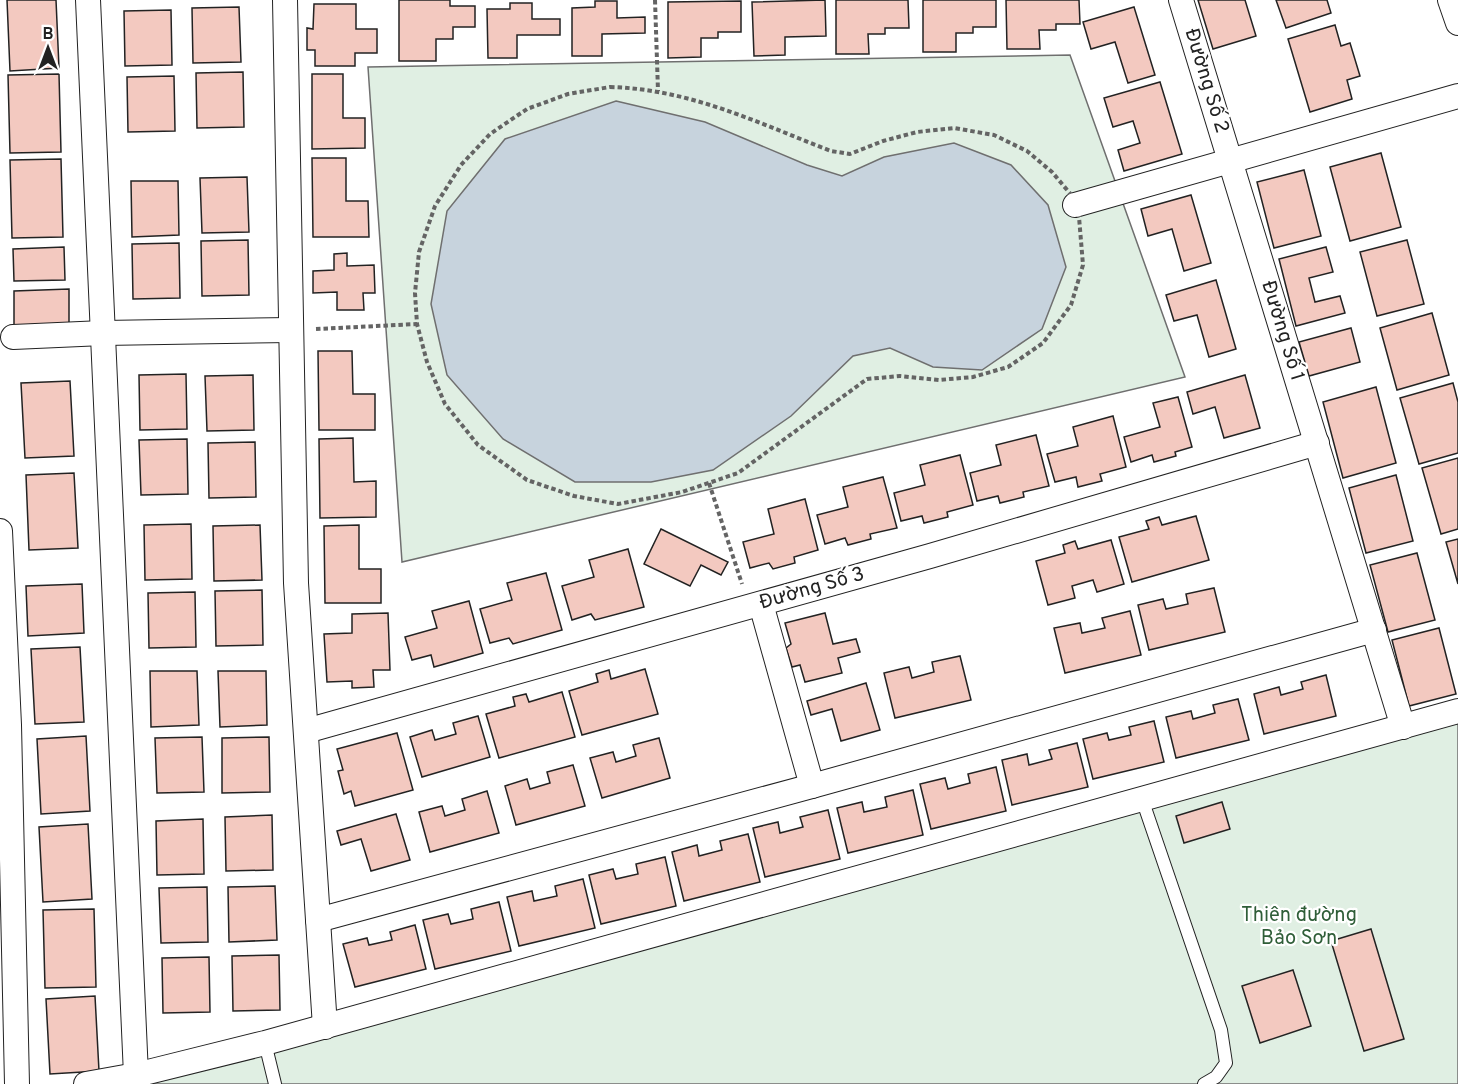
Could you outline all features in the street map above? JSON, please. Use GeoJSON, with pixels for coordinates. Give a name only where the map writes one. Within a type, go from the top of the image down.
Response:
{"type":"FeatureCollection","features":[{"type":"Feature","properties":{"kind":"street"},"geometry":{"type":"LineString","coordinates":[[88,0],[136,1075]]}},
{"type":"Feature","properties":{"kind":"street"},"geometry":{"type":"LineString","coordinates":[[285,0],[296,583],[325,1027]]}},
{"type":"Feature","properties":{"kind":"street","name":"Đường Số 2"},"geometry":{"type":"LineString","coordinates":[[1182,0],[1230,162]]}},
{"type":"Feature","properties":{"kind":"street"},"geometry":{"type":"LineString","coordinates":[[1450,0],[1458,22]]}},
{"type":"Feature","properties":{"kind":"street"},"geometry":{"type":"LineString","coordinates":[[1075,205],[1458,96]]}},
{"type":"Feature","properties":{"kind":"street","name":"Đường Số 1"},"geometry":{"type":"LineString","coordinates":[[1230,162],[1403,726]]}},
{"type":"Feature","properties":{"kind":"street"},"geometry":{"type":"LineString","coordinates":[[13,337],[290,330]]}},
{"type":"Feature","properties":{"kind":"street","name":"Đường Số 3"},"geometry":{"type":"LineString","coordinates":[[306,731],[761,604],[1317,443]]}},
{"type":"Feature","properties":{"kind":"street"},"geometry":{"type":"LineString","coordinates":[[0,531],[17,1084]]}},
{"type":"Feature","properties":{"kind":"street"},"geometry":{"type":"LineString","coordinates":[[761,604],[812,786]]}},
{"type":"Feature","properties":{"kind":"street"},"geometry":{"type":"LineString","coordinates":[[318,920],[1374,630]]}},
{"type":"Feature","properties":{"kind":"street"},"geometry":{"type":"LineString","coordinates":[[86,1084],[136,1075],[325,1027],[1458,711]]}},
{"type":"Feature","properties":{"kind":"lane"},"geometry":{"type":"LineString","coordinates":[[1142,799],[1223,1038],[1226,1063],[1216,1077],[1204,1084]]}},
{"type":"Feature","properties":{"kind":"lane"},"geometry":{"type":"LineString","coordinates":[[265,1043],[275,1084]]}},
{"type":"Feature","properties":{"kind":"path"},"geometry":{"type":"LineString","coordinates":[[655,0],[657,91]]}},
{"type":"Feature","properties":{"kind":"path"},"geometry":{"type":"LineString","coordinates":[[610,87],[640,87],[723,107],[831,151],[850,153],[917,132],[954,128],[994,135],[1027,151],[1052,172],[1073,196],[1075,205],[1079,217],[1083,265],[1071,305],[1043,343],[1008,367],[973,377],[939,380],[900,376],[867,379],[738,473],[682,492],[618,504],[574,496],[527,480],[478,445],[445,404],[428,362],[417,324],[415,293],[419,252],[435,206],[461,165],[490,134],[527,109],[568,94],[610,87]]}},
{"type":"Feature","properties":{"kind":"path"},"geometry":{"type":"LineString","coordinates":[[290,330],[417,324]]}},
{"type":"Feature","properties":{"kind":"path"},"geometry":{"type":"LineString","coordinates":[[709,483],[743,588],[761,604]]}},
{"type":"Feature","properties":{"kind":"green space"},"geometry":{"type":"Polygon","coordinates":[[[1070,55],[1185,377],[402,562],[368,67],[1070,55]]]}},
{"type":"Feature","properties":{"kind":"green space","name":"Thiên đường Bảo Sơn"},"geometry":{"type":"Polygon","coordinates":[[[1458,722],[1458,1084],[137,1084],[1458,722]]]}},
{"type":"Feature","properties":{"kind":"shaded area"},"geometry":{"type":"Polygon","coordinates":[[[616,101],[705,122],[807,165],[842,176],[884,157],[954,143],[1011,165],[1048,205],[1066,267],[1042,329],[982,370],[933,367],[890,348],[853,356],[791,416],[713,470],[651,482],[575,482],[503,439],[447,375],[431,304],[447,211],[505,139],[616,101]]]}},
{"type":"Feature","properties":{"kind":"building"},"geometry":{"type":"Polygon","coordinates":[[[7,0],[56,0],[59,68],[10,71],[7,0]]]}},
{"type":"Feature","properties":{"kind":"building"},"geometry":{"type":"Polygon","coordinates":[[[399,0],[450,0],[450,6],[475,6],[475,27],[453,27],[453,39],[436,39],[436,61],[399,61],[399,0]]]}},
{"type":"Feature","properties":{"kind":"building"},"geometry":{"type":"Polygon","coordinates":[[[825,0],[826,36],[785,37],[785,55],[754,56],[752,2],[825,0]]]}},
{"type":"Feature","properties":{"kind":"building"},"geometry":{"type":"Polygon","coordinates":[[[836,0],[908,0],[909,28],[885,28],[885,34],[868,34],[869,54],[836,54],[836,0]]]}},
{"type":"Feature","properties":{"kind":"building"},"geometry":{"type":"Polygon","coordinates":[[[923,0],[996,0],[996,27],[973,27],[973,33],[956,33],[956,52],[923,52],[923,0]]]}},
{"type":"Feature","properties":{"kind":"building"},"geometry":{"type":"Polygon","coordinates":[[[1006,0],[1079,0],[1080,24],[1056,24],[1056,30],[1039,30],[1040,49],[1007,49],[1006,0]]]}},
{"type":"Feature","properties":{"kind":"building"},"geometry":{"type":"Polygon","coordinates":[[[1198,0],[1245,0],[1256,36],[1213,49],[1198,0]]]}},
{"type":"Feature","properties":{"kind":"building"},"geometry":{"type":"Polygon","coordinates":[[[1276,0],[1327,0],[1331,13],[1286,28],[1276,0]]]}},
{"type":"Feature","properties":{"kind":"building"},"geometry":{"type":"Polygon","coordinates":[[[595,1],[617,1],[617,18],[645,17],[645,33],[602,34],[602,56],[572,56],[572,8],[595,7],[595,1]]]}},
{"type":"Feature","properties":{"kind":"building"},"geometry":{"type":"Polygon","coordinates":[[[741,1],[741,32],[718,32],[718,38],[701,38],[701,57],[668,58],[668,2],[741,1]]]}},
{"type":"Feature","properties":{"kind":"building"},"geometry":{"type":"Polygon","coordinates":[[[510,3],[532,3],[532,19],[560,19],[560,35],[517,35],[517,58],[488,58],[487,9],[510,9],[510,3]]]}},
{"type":"Feature","properties":{"kind":"building"},"geometry":{"type":"Polygon","coordinates":[[[314,4],[356,4],[356,29],[377,29],[377,53],[355,53],[355,66],[315,66],[315,50],[307,50],[307,28],[313,29],[314,4]]]}},
{"type":"Feature","properties":{"kind":"building"},"geometry":{"type":"Polygon","coordinates":[[[239,7],[241,62],[193,63],[192,8],[239,7]]]}},
{"type":"Feature","properties":{"kind":"building"},"geometry":{"type":"Polygon","coordinates":[[[1134,7],[1155,75],[1128,83],[1115,42],[1091,49],[1083,22],[1134,7]]]}},
{"type":"Feature","properties":{"kind":"building"},"geometry":{"type":"Polygon","coordinates":[[[171,10],[172,65],[125,66],[124,11],[171,10]]]}},
{"type":"Feature","properties":{"kind":"building"},"geometry":{"type":"Polygon","coordinates":[[[1335,25],[1341,46],[1350,43],[1360,76],[1347,80],[1352,99],[1310,112],[1288,39],[1335,25]]]}},
{"type":"Feature","properties":{"kind":"building"},"geometry":{"type":"Polygon","coordinates":[[[243,72],[244,127],[197,128],[196,73],[243,72]]]}},
{"type":"Feature","properties":{"kind":"building"},"geometry":{"type":"Polygon","coordinates":[[[59,74],[61,152],[10,153],[8,75],[59,74]]]}},
{"type":"Feature","properties":{"kind":"building"},"geometry":{"type":"Polygon","coordinates":[[[312,74],[343,74],[343,118],[365,118],[365,148],[312,149],[312,74]]]}},
{"type":"Feature","properties":{"kind":"building"},"geometry":{"type":"Polygon","coordinates":[[[174,76],[175,131],[128,132],[127,77],[174,76]]]}},
{"type":"Feature","properties":{"kind":"building"},"geometry":{"type":"Polygon","coordinates":[[[1160,82],[1182,154],[1124,171],[1118,150],[1140,143],[1133,121],[1113,127],[1104,98],[1160,82]]]}},
{"type":"Feature","properties":{"kind":"building"},"geometry":{"type":"Polygon","coordinates":[[[1381,153],[1401,227],[1350,241],[1330,167],[1381,153]]]}},
{"type":"Feature","properties":{"kind":"building"},"geometry":{"type":"Polygon","coordinates":[[[312,158],[346,158],[346,201],[368,201],[369,237],[313,237],[312,158]]]}},
{"type":"Feature","properties":{"kind":"building"},"geometry":{"type":"Polygon","coordinates":[[[61,159],[63,237],[12,238],[10,160],[61,159]]]}},
{"type":"Feature","properties":{"kind":"building"},"geometry":{"type":"Polygon","coordinates":[[[1304,170],[1321,236],[1274,248],[1257,182],[1304,170]]]}},
{"type":"Feature","properties":{"kind":"building"},"geometry":{"type":"Polygon","coordinates":[[[247,177],[249,232],[202,233],[200,178],[247,177]]]}},
{"type":"Feature","properties":{"kind":"building"},"geometry":{"type":"Polygon","coordinates":[[[131,181],[178,181],[179,235],[132,237],[131,181]]]}},
{"type":"Feature","properties":{"kind":"building"},"geometry":{"type":"Polygon","coordinates":[[[1191,195],[1211,263],[1184,271],[1172,229],[1148,236],[1141,209],[1191,195]]]}},
{"type":"Feature","properties":{"kind":"building"},"geometry":{"type":"Polygon","coordinates":[[[248,240],[249,295],[202,296],[201,241],[248,240]]]}},
{"type":"Feature","properties":{"kind":"building"},"geometry":{"type":"Polygon","coordinates":[[[1407,240],[1424,304],[1377,316],[1360,252],[1407,240]]]}},
{"type":"Feature","properties":{"kind":"building"},"geometry":{"type":"Polygon","coordinates":[[[179,243],[180,298],[133,299],[132,244],[179,243]]]}},
{"type":"Feature","properties":{"kind":"building"},"geometry":{"type":"Polygon","coordinates":[[[64,247],[65,280],[14,281],[13,249],[64,247]]]}},
{"type":"Feature","properties":{"kind":"building"},"geometry":{"type":"Polygon","coordinates":[[[1326,247],[1333,272],[1309,278],[1315,302],[1340,296],[1345,313],[1296,326],[1279,259],[1326,247]]]}},
{"type":"Feature","properties":{"kind":"building"},"geometry":{"type":"Polygon","coordinates":[[[347,253],[347,266],[374,265],[375,293],[363,293],[364,310],[337,310],[337,292],[313,293],[313,271],[334,270],[334,254],[347,253]]]}},
{"type":"Feature","properties":{"kind":"building"},"geometry":{"type":"Polygon","coordinates":[[[1216,280],[1236,349],[1209,357],[1197,315],[1174,321],[1166,295],[1216,280]]]}},
{"type":"Feature","properties":{"kind":"building"},"geometry":{"type":"Polygon","coordinates":[[[69,289],[69,324],[14,325],[14,291],[69,289]]]}},
{"type":"Feature","properties":{"kind":"building"},"geometry":{"type":"Polygon","coordinates":[[[1432,313],[1449,375],[1397,390],[1380,328],[1432,313]]]}},
{"type":"Feature","properties":{"kind":"building"},"geometry":{"type":"Polygon","coordinates":[[[1351,328],[1360,362],[1309,376],[1299,342],[1351,328]]]}},
{"type":"Feature","properties":{"kind":"building"},"geometry":{"type":"Polygon","coordinates":[[[318,351],[352,351],[353,394],[375,394],[375,430],[319,430],[318,351]]]}},
{"type":"Feature","properties":{"kind":"building"},"geometry":{"type":"Polygon","coordinates":[[[186,374],[187,429],[140,430],[139,375],[186,374]]]}},
{"type":"Feature","properties":{"kind":"building"},"geometry":{"type":"Polygon","coordinates":[[[253,375],[254,430],[207,431],[205,376],[253,375]]]}},
{"type":"Feature","properties":{"kind":"building"},"geometry":{"type":"Polygon","coordinates":[[[1245,375],[1260,428],[1224,438],[1215,407],[1193,414],[1187,392],[1245,375]]]}},
{"type":"Feature","properties":{"kind":"building"},"geometry":{"type":"Polygon","coordinates":[[[70,381],[74,456],[25,458],[21,383],[70,381]]]}},
{"type":"Feature","properties":{"kind":"building"},"geometry":{"type":"Polygon","coordinates":[[[1453,383],[1458,402],[1458,453],[1419,464],[1400,398],[1453,383]]]}},
{"type":"Feature","properties":{"kind":"building"},"geometry":{"type":"Polygon","coordinates":[[[1376,387],[1396,463],[1343,478],[1323,402],[1376,387]]]}},
{"type":"Feature","properties":{"kind":"building"},"geometry":{"type":"Polygon","coordinates":[[[1178,397],[1192,447],[1175,452],[1176,456],[1154,462],[1152,455],[1131,462],[1124,437],[1160,427],[1153,403],[1178,397]]]}},
{"type":"Feature","properties":{"kind":"building"},"geometry":{"type":"Polygon","coordinates":[[[1113,416],[1126,467],[1100,474],[1102,481],[1078,487],[1076,477],[1055,482],[1047,454],[1078,446],[1073,427],[1113,416]]]}},
{"type":"Feature","properties":{"kind":"building"},"geometry":{"type":"Polygon","coordinates":[[[1036,435],[1049,486],[1023,492],[1024,497],[1000,503],[998,496],[977,501],[970,473],[1001,465],[996,445],[1036,435]]]}},
{"type":"Feature","properties":{"kind":"building"},"geometry":{"type":"Polygon","coordinates":[[[353,438],[354,482],[376,481],[376,517],[320,518],[319,439],[353,438]]]}},
{"type":"Feature","properties":{"kind":"building"},"geometry":{"type":"Polygon","coordinates":[[[187,439],[188,494],[141,495],[139,440],[187,439]]]}},
{"type":"Feature","properties":{"kind":"building"},"geometry":{"type":"Polygon","coordinates":[[[255,442],[256,497],[209,498],[208,443],[255,442]]]}},
{"type":"Feature","properties":{"kind":"building"},"geometry":{"type":"Polygon","coordinates":[[[960,455],[973,505],[947,512],[948,517],[924,523],[922,516],[901,521],[894,493],[925,485],[920,465],[960,455]]]}},
{"type":"Feature","properties":{"kind":"building"},"geometry":{"type":"Polygon","coordinates":[[[1458,458],[1458,529],[1441,534],[1422,468],[1458,458]]]}},
{"type":"Feature","properties":{"kind":"building"},"geometry":{"type":"Polygon","coordinates":[[[74,473],[78,548],[29,550],[26,475],[74,473]]]}},
{"type":"Feature","properties":{"kind":"building"},"geometry":{"type":"Polygon","coordinates":[[[1396,475],[1413,541],[1366,553],[1349,488],[1396,475]]]}},
{"type":"Feature","properties":{"kind":"building"},"geometry":{"type":"Polygon","coordinates":[[[883,477],[897,528],[870,534],[871,539],[848,545],[845,538],[825,544],[817,515],[848,507],[843,487],[883,477]]]}},
{"type":"Feature","properties":{"kind":"building"},"geometry":{"type":"Polygon","coordinates":[[[805,499],[818,550],[794,557],[795,563],[773,569],[769,563],[750,568],[743,542],[774,534],[768,509],[805,499]]]}},
{"type":"Feature","properties":{"kind":"building"},"geometry":{"type":"Polygon","coordinates":[[[1196,516],[1209,560],[1132,582],[1119,537],[1149,529],[1146,521],[1159,517],[1162,525],[1196,516]]]}},
{"type":"Feature","properties":{"kind":"building"},"geometry":{"type":"Polygon","coordinates":[[[191,524],[192,579],[145,580],[144,525],[191,524]]]}},
{"type":"Feature","properties":{"kind":"building"},"geometry":{"type":"Polygon","coordinates":[[[260,525],[262,580],[214,581],[213,526],[260,525]]]}},
{"type":"Feature","properties":{"kind":"building"},"geometry":{"type":"Polygon","coordinates":[[[359,525],[359,569],[381,569],[381,603],[325,603],[324,526],[359,525]]]}},
{"type":"Feature","properties":{"kind":"building"},"geometry":{"type":"Polygon","coordinates":[[[661,529],[728,562],[721,575],[701,565],[690,586],[644,564],[661,529]]]}},
{"type":"Feature","properties":{"kind":"building"},"geometry":{"type":"Polygon","coordinates":[[[1458,539],[1458,584],[1446,542],[1458,539]]]}},
{"type":"Feature","properties":{"kind":"building"},"geometry":{"type":"Polygon","coordinates":[[[1111,540],[1124,584],[1097,592],[1093,580],[1072,586],[1075,598],[1048,605],[1036,561],[1065,553],[1063,545],[1075,541],[1078,549],[1111,540]]]}},
{"type":"Feature","properties":{"kind":"building"},"geometry":{"type":"Polygon","coordinates":[[[628,549],[644,607],[595,620],[591,614],[572,620],[562,586],[594,577],[589,560],[628,549]]]}},
{"type":"Feature","properties":{"kind":"building"},"geometry":{"type":"Polygon","coordinates":[[[1417,553],[1435,620],[1388,632],[1370,565],[1417,553]]]}},
{"type":"Feature","properties":{"kind":"building"},"geometry":{"type":"Polygon","coordinates":[[[546,573],[562,630],[513,644],[509,638],[490,643],[480,609],[512,600],[507,583],[546,573]]]}},
{"type":"Feature","properties":{"kind":"building"},"geometry":{"type":"Polygon","coordinates":[[[82,584],[84,633],[28,636],[26,586],[82,584]]]}},
{"type":"Feature","properties":{"kind":"building"},"geometry":{"type":"Polygon","coordinates":[[[1214,588],[1225,632],[1149,650],[1138,605],[1163,599],[1166,609],[1188,604],[1186,594],[1214,588]]]}},
{"type":"Feature","properties":{"kind":"building"},"geometry":{"type":"Polygon","coordinates":[[[262,590],[263,645],[216,646],[215,591],[262,590]]]}},
{"type":"Feature","properties":{"kind":"building"},"geometry":{"type":"Polygon","coordinates":[[[195,592],[196,647],[149,648],[148,593],[195,592]]]}},
{"type":"Feature","properties":{"kind":"building"},"geometry":{"type":"Polygon","coordinates":[[[469,601],[483,653],[434,667],[431,655],[412,660],[405,637],[437,628],[432,611],[469,601]]]}},
{"type":"Feature","properties":{"kind":"building"},"geometry":{"type":"Polygon","coordinates":[[[1130,611],[1141,655],[1065,673],[1054,628],[1080,623],[1082,633],[1105,628],[1102,618],[1130,611]]]}},
{"type":"Feature","properties":{"kind":"building"},"geometry":{"type":"Polygon","coordinates":[[[388,613],[390,670],[373,670],[374,687],[352,688],[352,681],[327,682],[324,634],[352,633],[352,614],[388,613]]]}},
{"type":"Feature","properties":{"kind":"building"},"geometry":{"type":"Polygon","coordinates":[[[825,613],[833,644],[856,639],[860,652],[838,658],[842,673],[805,682],[800,665],[792,667],[786,648],[791,644],[785,623],[825,613]]]}},
{"type":"Feature","properties":{"kind":"building"},"geometry":{"type":"Polygon","coordinates":[[[1439,628],[1456,694],[1409,706],[1392,640],[1439,628]]]}},
{"type":"Feature","properties":{"kind":"building"},"geometry":{"type":"Polygon","coordinates":[[[80,647],[84,722],[35,724],[31,649],[80,647]]]}},
{"type":"Feature","properties":{"kind":"building"},"geometry":{"type":"Polygon","coordinates":[[[960,656],[971,700],[895,718],[884,673],[909,667],[912,678],[934,672],[932,662],[960,656]]]}},
{"type":"Feature","properties":{"kind":"building"},"geometry":{"type":"Polygon","coordinates":[[[645,669],[658,714],[582,735],[569,691],[598,682],[596,674],[609,670],[611,679],[645,669]]]}},
{"type":"Feature","properties":{"kind":"building"},"geometry":{"type":"Polygon","coordinates":[[[150,671],[197,671],[199,725],[151,727],[150,671]]]}},
{"type":"Feature","properties":{"kind":"building"},"geometry":{"type":"Polygon","coordinates":[[[218,671],[266,671],[267,725],[220,727],[218,671]]]}},
{"type":"Feature","properties":{"kind":"building"},"geometry":{"type":"Polygon","coordinates":[[[1326,675],[1336,716],[1264,734],[1254,694],[1279,687],[1281,695],[1303,689],[1301,682],[1326,675]]]}},
{"type":"Feature","properties":{"kind":"building"},"geometry":{"type":"Polygon","coordinates":[[[866,683],[880,730],[841,741],[832,709],[811,715],[807,701],[866,683]]]}},
{"type":"Feature","properties":{"kind":"building"},"geometry":{"type":"Polygon","coordinates":[[[562,692],[575,737],[499,758],[486,714],[515,706],[513,697],[526,694],[529,702],[562,692]]]}},
{"type":"Feature","properties":{"kind":"building"},"geometry":{"type":"Polygon","coordinates":[[[1238,699],[1249,740],[1176,758],[1166,717],[1191,711],[1193,719],[1215,713],[1213,705],[1238,699]]]}},
{"type":"Feature","properties":{"kind":"building"},"geometry":{"type":"Polygon","coordinates":[[[478,716],[490,757],[422,777],[410,737],[432,730],[435,740],[456,734],[453,723],[478,716]]]}},
{"type":"Feature","properties":{"kind":"building"},"geometry":{"type":"Polygon","coordinates":[[[1154,721],[1164,762],[1093,779],[1083,739],[1107,733],[1109,740],[1131,735],[1129,727],[1154,721]]]}},
{"type":"Feature","properties":{"kind":"building"},"geometry":{"type":"Polygon","coordinates":[[[397,733],[413,790],[355,806],[351,791],[344,794],[338,771],[343,770],[337,749],[397,733]]]}},
{"type":"Feature","properties":{"kind":"building"},"geometry":{"type":"Polygon","coordinates":[[[86,736],[90,811],[41,814],[37,739],[86,736]]]}},
{"type":"Feature","properties":{"kind":"building"},"geometry":{"type":"Polygon","coordinates":[[[202,737],[204,792],[157,793],[155,738],[202,737]]]}},
{"type":"Feature","properties":{"kind":"building"},"geometry":{"type":"Polygon","coordinates":[[[269,737],[270,792],[222,793],[222,738],[269,737]]]}},
{"type":"Feature","properties":{"kind":"building"},"geometry":{"type":"Polygon","coordinates":[[[659,738],[670,778],[602,798],[590,758],[613,752],[616,762],[636,756],[633,745],[659,738]]]}},
{"type":"Feature","properties":{"kind":"building"},"geometry":{"type":"Polygon","coordinates":[[[1077,743],[1088,787],[1012,805],[1002,760],[1027,754],[1029,765],[1052,759],[1049,750],[1077,743]]]}},
{"type":"Feature","properties":{"kind":"building"},"geometry":{"type":"Polygon","coordinates":[[[573,765],[585,806],[516,825],[505,786],[527,779],[530,789],[550,783],[547,772],[573,765]]]}},
{"type":"Feature","properties":{"kind":"building"},"geometry":{"type":"Polygon","coordinates":[[[996,767],[1006,811],[931,829],[920,784],[945,778],[948,789],[970,783],[968,774],[996,767]]]}},
{"type":"Feature","properties":{"kind":"building"},"geometry":{"type":"Polygon","coordinates":[[[913,790],[923,835],[848,853],[837,808],[862,802],[864,812],[887,807],[885,797],[913,790]]]}},
{"type":"Feature","properties":{"kind":"building"},"geometry":{"type":"Polygon","coordinates":[[[487,791],[499,833],[430,852],[419,812],[442,806],[445,816],[465,810],[462,799],[487,791]]]}},
{"type":"Feature","properties":{"kind":"building"},"geometry":{"type":"Polygon","coordinates":[[[1222,802],[1230,829],[1184,843],[1176,816],[1222,802]]]}},
{"type":"Feature","properties":{"kind":"building"},"geometry":{"type":"Polygon","coordinates":[[[828,810],[840,859],[765,877],[753,828],[778,822],[780,833],[803,827],[800,817],[828,810]]]}},
{"type":"Feature","properties":{"kind":"building"},"geometry":{"type":"Polygon","coordinates":[[[396,814],[410,860],[371,871],[361,839],[341,845],[337,831],[396,814]]]}},
{"type":"Feature","properties":{"kind":"building"},"geometry":{"type":"Polygon","coordinates":[[[272,815],[273,870],[226,871],[225,817],[272,815]]]}},
{"type":"Feature","properties":{"kind":"building"},"geometry":{"type":"Polygon","coordinates":[[[203,819],[204,874],[157,875],[156,821],[203,819]]]}},
{"type":"Feature","properties":{"kind":"building"},"geometry":{"type":"Polygon","coordinates":[[[88,824],[92,899],[43,902],[39,827],[88,824]]]}},
{"type":"Feature","properties":{"kind":"building"},"geometry":{"type":"Polygon","coordinates":[[[748,834],[760,882],[684,901],[672,852],[697,845],[699,856],[722,850],[720,841],[748,834]]]}},
{"type":"Feature","properties":{"kind":"building"},"geometry":{"type":"Polygon","coordinates":[[[665,857],[676,906],[601,924],[589,875],[613,869],[616,879],[638,874],[636,864],[665,857]]]}},
{"type":"Feature","properties":{"kind":"building"},"geometry":{"type":"Polygon","coordinates":[[[583,879],[595,928],[519,946],[507,897],[532,891],[534,901],[557,896],[555,886],[583,879]]]}},
{"type":"Feature","properties":{"kind":"building"},"geometry":{"type":"Polygon","coordinates":[[[275,886],[277,940],[229,942],[228,887],[275,886]]]}},
{"type":"Feature","properties":{"kind":"building"},"geometry":{"type":"Polygon","coordinates":[[[207,887],[208,942],[161,943],[159,888],[207,887]]]}},
{"type":"Feature","properties":{"kind":"building"},"geometry":{"type":"Polygon","coordinates":[[[499,902],[511,951],[435,969],[423,920],[448,914],[451,924],[473,919],[471,909],[499,902]]]}},
{"type":"Feature","properties":{"kind":"building"},"geometry":{"type":"Polygon","coordinates":[[[94,909],[96,987],[45,988],[43,910],[94,909]]]}},
{"type":"Feature","properties":{"kind":"building"},"geometry":{"type":"Polygon","coordinates":[[[415,925],[426,969],[355,987],[343,944],[367,938],[369,945],[392,940],[390,932],[415,925]]]}},
{"type":"Feature","properties":{"kind":"building"},"geometry":{"type":"Polygon","coordinates":[[[1371,929],[1404,1039],[1364,1051],[1331,941],[1371,929]]]}},
{"type":"Feature","properties":{"kind":"building"},"geometry":{"type":"Polygon","coordinates":[[[279,955],[280,1010],[233,1011],[232,956],[279,955]]]}},
{"type":"Feature","properties":{"kind":"building"},"geometry":{"type":"Polygon","coordinates":[[[209,957],[210,1012],[163,1013],[162,958],[209,957]]]}},
{"type":"Feature","properties":{"kind":"building"},"geometry":{"type":"Polygon","coordinates":[[[1293,970],[1311,1026],[1260,1043],[1242,986],[1293,970]]]}},
{"type":"Feature","properties":{"kind":"building"},"geometry":{"type":"Polygon","coordinates":[[[95,996],[99,1071],[50,1074],[46,999],[95,996]]]}}]}
